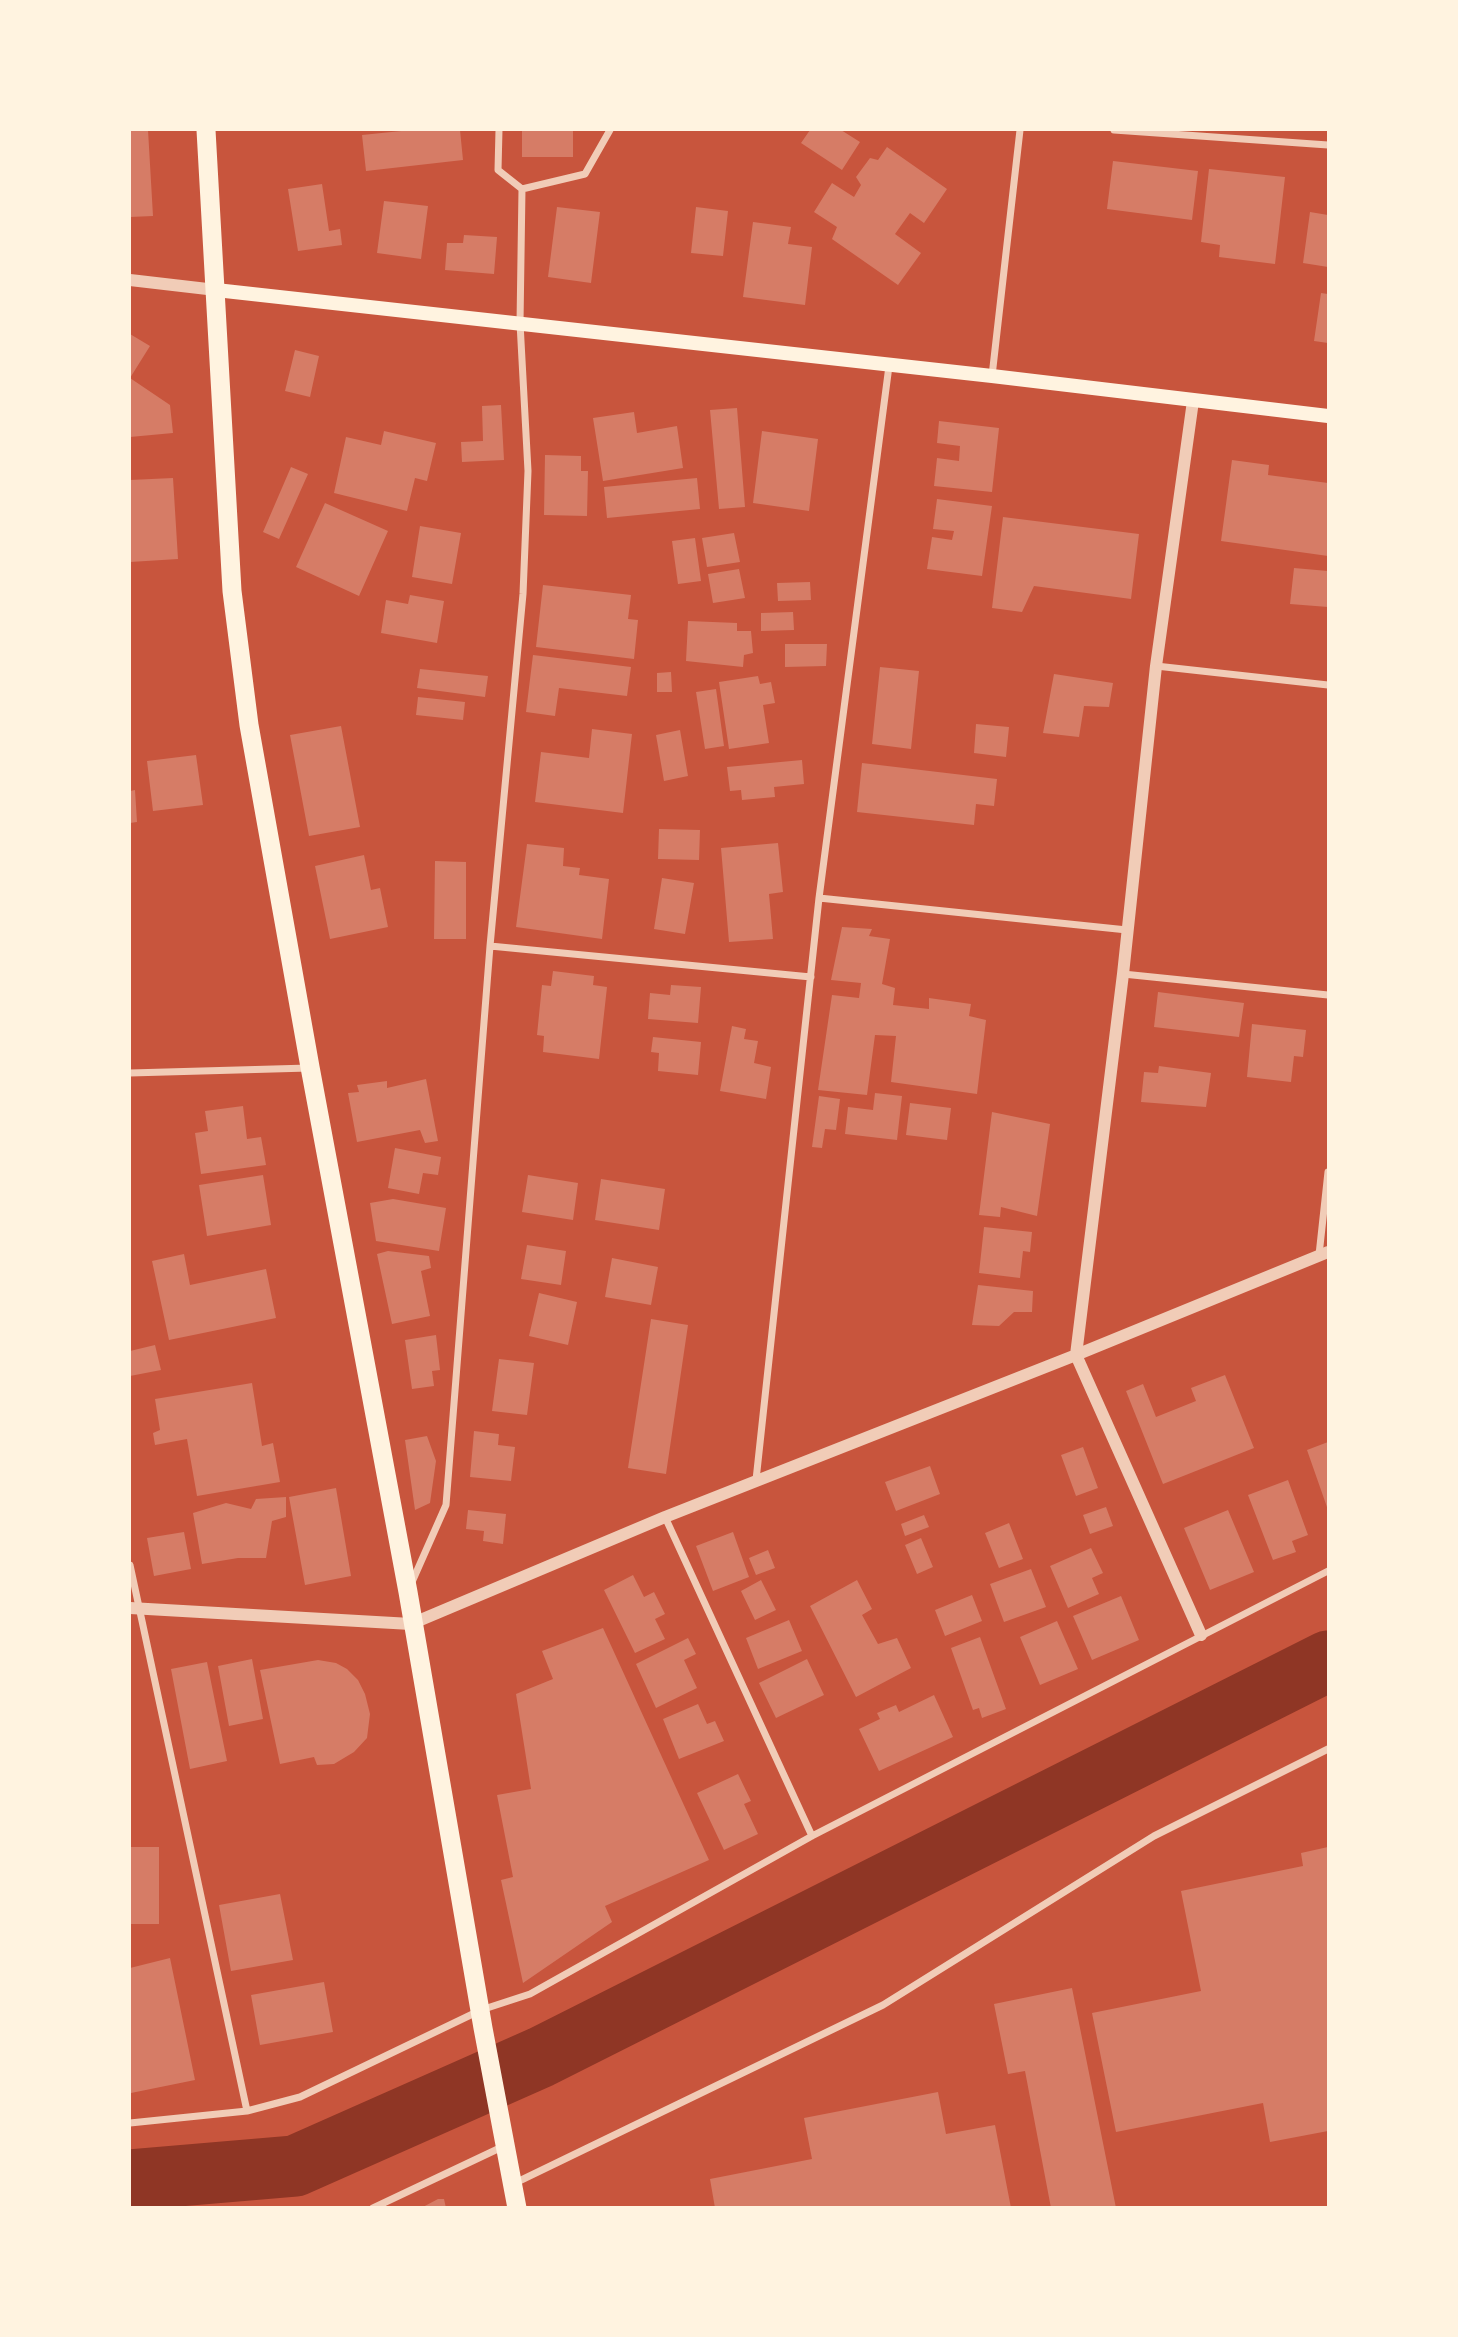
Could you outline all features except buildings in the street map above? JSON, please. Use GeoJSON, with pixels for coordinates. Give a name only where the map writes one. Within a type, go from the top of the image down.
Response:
{"type":"FeatureCollection","features":[{"type":"Feature","properties":{"kind":"highway"},"geometry":{"type":"LineString","coordinates":[[206,130],[232,591],[249,725],[408,1592],[411,1624],[517,2207]]}},
{"type":"Feature","properties":{"kind":"main road"},"geometry":{"type":"LineString","coordinates":[[215,290],[1328,416]]}},
{"type":"Feature","properties":{"kind":"street"},"geometry":{"type":"LineString","coordinates":[[499,130],[498,170],[522,189]]}},
{"type":"Feature","properties":{"kind":"street"},"geometry":{"type":"LineString","coordinates":[[522,189],[584,174],[610,130]]}},
{"type":"Feature","properties":{"kind":"street"},"geometry":{"type":"LineString","coordinates":[[992,376],[1020,130]]}},
{"type":"Feature","properties":{"kind":"street"},"geometry":{"type":"LineString","coordinates":[[1114,130],[1328,145]]}},
{"type":"Feature","properties":{"kind":"street"},"geometry":{"type":"LineString","coordinates":[[408,1592],[446,1506],[490,946],[524,581],[528,471],[520,323],[522,189]]}},
{"type":"Feature","properties":{"kind":"street"},"geometry":{"type":"LineString","coordinates":[[130,280],[215,290]]}},
{"type":"Feature","properties":{"kind":"street"},"geometry":{"type":"LineString","coordinates":[[757,1480],[820,898],[889,366]]}},
{"type":"Feature","properties":{"kind":"street"},"geometry":{"type":"LineString","coordinates":[[1193,401],[1156,666],[1123,974],[1076,1355],[1201,1635]]}},
{"type":"Feature","properties":{"kind":"street"},"geometry":{"type":"LineString","coordinates":[[1156,666],[1328,685]]}},
{"type":"Feature","properties":{"kind":"street"},"geometry":{"type":"LineString","coordinates":[[820,898],[1127,930]]}},
{"type":"Feature","properties":{"kind":"street"},"geometry":{"type":"LineString","coordinates":[[490,946],[811,977]]}},
{"type":"Feature","properties":{"kind":"street"},"geometry":{"type":"LineString","coordinates":[[1123,974],[1328,995]]}},
{"type":"Feature","properties":{"kind":"street"},"geometry":{"type":"LineString","coordinates":[[130,1073],[310,1068]]}},
{"type":"Feature","properties":{"kind":"street"},"geometry":{"type":"LineString","coordinates":[[133,1609],[411,1624],[664,1517],[1076,1355],[1324,1253],[1328,1172]]}},
{"type":"Feature","properties":{"kind":"street"},"geometry":{"type":"LineString","coordinates":[[664,1517],[812,1836]]}},
{"type":"Feature","properties":{"kind":"street"},"geometry":{"type":"LineString","coordinates":[[130,1565],[133,1609],[247,2111]]}},
{"type":"Feature","properties":{"kind":"street"},"geometry":{"type":"LineString","coordinates":[[130,2123],[247,2111],[300,2097],[482,2019],[812,1836],[1328,1571]]}},
{"type":"Feature","properties":{"kind":"street"},"geometry":{"type":"LineString","coordinates":[[513,2184],[883,2005],[1154,1836],[1328,1749]]}},
{"type":"Feature","properties":{"kind":"street"},"geometry":{"type":"LineString","coordinates":[[373,2207],[504,2136]]}},
{"type":"Feature","properties":{"kind":"waterway"},"geometry":{"type":"LineString","coordinates":[[130,2180],[295,2166],[541,2057],[1328,1661]]}}]}
